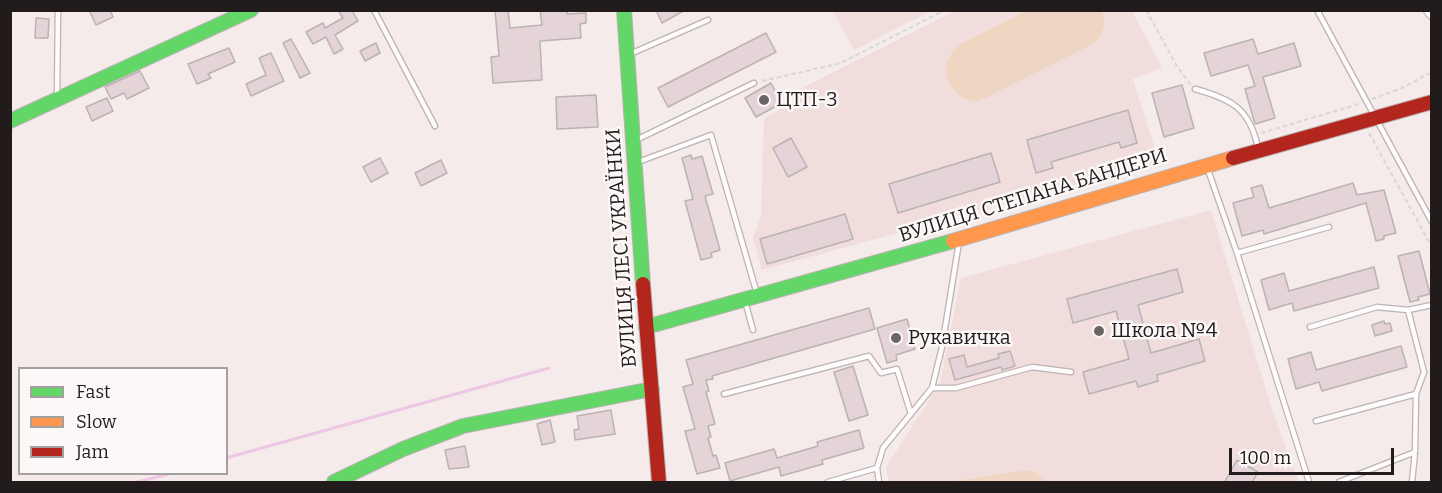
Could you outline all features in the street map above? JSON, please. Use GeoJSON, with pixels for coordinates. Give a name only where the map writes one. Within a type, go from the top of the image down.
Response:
{"type":"FeatureCollection","features":[{"type":"Feature","properties":{"kind":"street"},"geometry":{"type":"LineString","coordinates":[[10,122],[251,10]]}},
{"type":"Feature","properties":{"kind":"street","name":"ВУЛИЦЯ ЛЕСІ УКРАЇНКИ"},"geometry":{"type":"LineString","coordinates":[[624,10],[649,389],[659,483]]}},
{"type":"Feature","properties":{"kind":"street"},"geometry":{"type":"LineString","coordinates":[[1428,10],[1431,15]]}},
{"type":"Feature","properties":{"kind":"street","name":"ВУЛИЦЯ СТЕПАНА БАНДЕРИ"},"geometry":{"type":"LineString","coordinates":[[646,327],[960,239],[1206,165],[1431,102]]}},
{"type":"Feature","properties":{"kind":"street"},"geometry":{"type":"LineString","coordinates":[[334,483],[403,449],[463,426],[649,389]]}},
{"type":"Feature","properties":{"kind":"lane"},"geometry":{"type":"LineString","coordinates":[[57,102],[58,10]]}},
{"type":"Feature","properties":{"kind":"lane"},"geometry":{"type":"LineString","coordinates":[[374,10],[435,126]]}},
{"type":"Feature","properties":{"kind":"lane"},"geometry":{"type":"LineString","coordinates":[[1317,10],[1366,102],[1369,121],[1431,222]]}},
{"type":"Feature","properties":{"kind":"lane"},"geometry":{"type":"LineString","coordinates":[[627,55],[708,20]]}},
{"type":"Feature","properties":{"kind":"lane"},"geometry":{"type":"LineString","coordinates":[[633,141],[754,83]]}},
{"type":"Feature","properties":{"kind":"lane"},"geometry":{"type":"LineString","coordinates":[[1195,89],[1230,100],[1245,116],[1255,135],[1258,151]]}},
{"type":"Feature","properties":{"kind":"lane"},"geometry":{"type":"LineString","coordinates":[[635,163],[711,135],[751,297],[753,330]]}},
{"type":"Feature","properties":{"kind":"lane"},"geometry":{"type":"LineString","coordinates":[[1206,165],[1237,253],[1310,483]]}},
{"type":"Feature","properties":{"kind":"lane"},"geometry":{"type":"LineString","coordinates":[[1237,253],[1329,227]]}},
{"type":"Feature","properties":{"kind":"lane"},"geometry":{"type":"LineString","coordinates":[[879,483],[877,468],[883,448],[932,388],[942,347],[960,239]]}},
{"type":"Feature","properties":{"kind":"lane"},"geometry":{"type":"LineString","coordinates":[[1310,327],[1377,307],[1408,310],[1431,305]]}},
{"type":"Feature","properties":{"kind":"lane"},"geometry":{"type":"LineString","coordinates":[[1408,310],[1424,372],[1416,394],[1412,483]]}},
{"type":"Feature","properties":{"kind":"lane"},"geometry":{"type":"LineString","coordinates":[[724,394],[869,356],[880,373],[897,369],[911,414]]}},
{"type":"Feature","properties":{"kind":"lane"},"geometry":{"type":"LineString","coordinates":[[932,388],[956,388],[1032,367],[1071,372]]}},
{"type":"Feature","properties":{"kind":"lane"},"geometry":{"type":"LineString","coordinates":[[1316,421],[1416,394]]}},
{"type":"Feature","properties":{"kind":"lane"},"geometry":{"type":"LineString","coordinates":[[1339,483],[1415,452]]}},
{"type":"Feature","properties":{"kind":"lane"},"geometry":{"type":"LineString","coordinates":[[828,483],[877,468]]}},
{"type":"Feature","properties":{"kind":"path"},"geometry":{"type":"LineString","coordinates":[[754,83],[841,63],[945,10]]}},
{"type":"Feature","properties":{"kind":"path"},"geometry":{"type":"LineString","coordinates":[[1146,10],[1178,68],[1195,89]]}},
{"type":"Feature","properties":{"kind":"path"},"geometry":{"type":"LineString","coordinates":[[1255,135],[1366,102],[1402,88],[1431,72]]}},
{"type":"Feature","properties":{"kind":"path"},"geometry":{"type":"LineString","coordinates":[[1369,121],[1431,247]]}},
{"type":"Feature","properties":{"kind":"shaded area"},"geometry":{"type":"Polygon","coordinates":[[[833,11],[931,11],[854,50],[833,11]]]}},
{"type":"Feature","properties":{"kind":"shaded area"},"geometry":{"type":"Polygon","coordinates":[[[955,11],[1132,11],[1162,68],[1133,79],[1159,162],[762,270],[753,238],[761,216],[764,119],[793,102],[794,92],[955,11]]]}},
{"type":"Feature","properties":{"kind":"shaded area"},"geometry":{"type":"Polygon","coordinates":[[[1026,11],[1102,11],[1104,25],[1101,34],[1091,45],[988,97],[974,101],[962,97],[952,88],[947,76],[948,60],[953,52],[961,44],[1026,11]]]}},
{"type":"Feature","properties":{"kind":"shaded area","name":"Школа №4"},"geometry":{"type":"Polygon","coordinates":[[[1211,210],[1273,413],[1299,482],[889,482],[886,467],[940,383],[961,278],[1211,210]]]}},
{"type":"Feature","properties":{"kind":"shaded area"},"geometry":{"type":"Polygon","coordinates":[[[1027,470],[1036,473],[1047,482],[950,482],[1027,470]]]}},
{"type":"Feature","properties":{"kind":"building"},"geometry":{"type":"Polygon","coordinates":[[[89,10],[110,10],[113,17],[96,25],[89,10]]]}},
{"type":"Feature","properties":{"kind":"building"},"geometry":{"type":"Polygon","coordinates":[[[338,10],[352,10],[358,21],[335,35],[343,49],[334,54],[326,37],[313,44],[306,32],[323,23],[325,28],[343,18],[338,10]]]}},
{"type":"Feature","properties":{"kind":"building"},"geometry":{"type":"Polygon","coordinates":[[[495,10],[508,10],[510,28],[542,25],[540,10],[567,10],[567,14],[586,13],[586,23],[580,24],[581,38],[540,41],[542,80],[493,83],[491,57],[499,56],[495,10]]]}},
{"type":"Feature","properties":{"kind":"building"},"geometry":{"type":"Polygon","coordinates":[[[656,10],[685,10],[662,23],[656,10]]]}},
{"type":"Feature","properties":{"kind":"building"},"geometry":{"type":"Polygon","coordinates":[[[36,18],[49,19],[48,38],[35,38],[36,18]]]}},
{"type":"Feature","properties":{"kind":"building"},"geometry":{"type":"Polygon","coordinates":[[[766,33],[776,52],[668,107],[658,88],[766,33]]]}},
{"type":"Feature","properties":{"kind":"building"},"geometry":{"type":"Polygon","coordinates":[[[291,39],[310,73],[300,78],[283,43],[291,39]]]}},
{"type":"Feature","properties":{"kind":"building"},"geometry":{"type":"Polygon","coordinates":[[[1253,39],[1258,54],[1294,43],[1301,66],[1263,77],[1275,118],[1255,124],[1245,89],[1255,86],[1248,65],[1211,76],[1204,53],[1253,39]]]}},
{"type":"Feature","properties":{"kind":"building"},"geometry":{"type":"Polygon","coordinates":[[[376,43],[380,53],[365,61],[360,51],[376,43]]]}},
{"type":"Feature","properties":{"kind":"building"},"geometry":{"type":"Polygon","coordinates":[[[229,48],[235,62],[208,74],[211,78],[197,84],[188,64],[229,48]]]}},
{"type":"Feature","properties":{"kind":"building"},"geometry":{"type":"Polygon","coordinates":[[[271,53],[284,81],[251,96],[246,84],[266,75],[259,58],[271,53]]]}},
{"type":"Feature","properties":{"kind":"building"},"geometry":{"type":"Polygon","coordinates":[[[140,71],[149,88],[127,99],[124,93],[111,99],[105,87],[140,71]]]}},
{"type":"Feature","properties":{"kind":"building","name":"ЦТП-3"},"geometry":{"type":"Polygon","coordinates":[[[771,83],[782,103],[756,117],[745,98],[771,83]]]}},
{"type":"Feature","properties":{"kind":"building"},"geometry":{"type":"Polygon","coordinates":[[[1182,85],[1194,128],[1164,137],[1152,93],[1182,85]]]}},
{"type":"Feature","properties":{"kind":"building"},"geometry":{"type":"Polygon","coordinates":[[[596,95],[598,127],[557,129],[556,97],[596,95]]]}},
{"type":"Feature","properties":{"kind":"building"},"geometry":{"type":"Polygon","coordinates":[[[107,98],[113,111],[92,121],[86,107],[107,98]]]}},
{"type":"Feature","properties":{"kind":"building"},"geometry":{"type":"Polygon","coordinates":[[[1128,110],[1137,143],[1121,148],[1119,142],[1051,162],[1053,168],[1036,173],[1027,140],[1128,110]]]}},
{"type":"Feature","properties":{"kind":"building"},"geometry":{"type":"Polygon","coordinates":[[[791,138],[807,167],[788,177],[773,148],[791,138]]]}},
{"type":"Feature","properties":{"kind":"building"},"geometry":{"type":"Polygon","coordinates":[[[991,153],[1000,182],[898,213],[889,184],[991,153]]]}},
{"type":"Feature","properties":{"kind":"building"},"geometry":{"type":"Polygon","coordinates":[[[691,155],[692,159],[702,156],[713,194],[705,196],[720,250],[711,253],[712,257],[701,260],[685,201],[693,199],[682,158],[691,155]]]}},
{"type":"Feature","properties":{"kind":"building"},"geometry":{"type":"Polygon","coordinates":[[[380,158],[388,173],[371,182],[363,167],[380,158]]]}},
{"type":"Feature","properties":{"kind":"building"},"geometry":{"type":"Polygon","coordinates":[[[441,160],[447,173],[421,186],[415,173],[441,160]]]}},
{"type":"Feature","properties":{"kind":"building"},"geometry":{"type":"Polygon","coordinates":[[[1353,183],[1357,195],[1384,190],[1396,233],[1376,241],[1366,203],[1264,234],[1263,230],[1242,236],[1233,203],[1254,197],[1251,188],[1262,185],[1269,208],[1353,183]]]}},
{"type":"Feature","properties":{"kind":"building"},"geometry":{"type":"Polygon","coordinates":[[[845,214],[853,239],[767,264],[760,239],[845,214]]]}},
{"type":"Feature","properties":{"kind":"building"},"geometry":{"type":"Polygon","coordinates":[[[1419,251],[1430,294],[1410,302],[1398,256],[1419,251]]]}},
{"type":"Feature","properties":{"kind":"building"},"geometry":{"type":"Polygon","coordinates":[[[1374,267],[1379,288],[1294,311],[1292,303],[1269,310],[1261,280],[1284,273],[1289,291],[1374,267]]]}},
{"type":"Feature","properties":{"kind":"building"},"geometry":{"type":"Polygon","coordinates":[[[1177,269],[1183,292],[1138,305],[1151,353],[1199,339],[1205,361],[1157,375],[1158,381],[1138,387],[1136,381],[1089,394],[1083,372],[1129,359],[1116,311],[1073,323],[1067,299],[1177,269]]]}},
{"type":"Feature","properties":{"kind":"building"},"geometry":{"type":"Polygon","coordinates":[[[869,308],[875,329],[712,376],[713,379],[706,380],[709,391],[706,392],[715,424],[708,426],[711,437],[708,438],[713,456],[716,455],[720,468],[697,474],[685,431],[695,429],[683,387],[693,384],[686,360],[869,308]]]}},
{"type":"Feature","properties":{"kind":"building","name":"Рукавичка"},"geometry":{"type":"Polygon","coordinates":[[[907,319],[915,349],[896,355],[897,360],[887,363],[877,328],[907,319]]]}},
{"type":"Feature","properties":{"kind":"building"},"geometry":{"type":"Polygon","coordinates":[[[1384,321],[1385,324],[1390,323],[1392,331],[1375,336],[1372,325],[1384,321]]]}},
{"type":"Feature","properties":{"kind":"building"},"geometry":{"type":"Polygon","coordinates":[[[1401,346],[1407,367],[1322,391],[1319,382],[1296,389],[1288,359],[1311,352],[1316,370],[1401,346]]]}},
{"type":"Feature","properties":{"kind":"building"},"geometry":{"type":"Polygon","coordinates":[[[1010,351],[1015,366],[1002,370],[1001,367],[955,380],[949,359],[964,355],[967,367],[999,358],[998,354],[1010,351]]]}},
{"type":"Feature","properties":{"kind":"building"},"geometry":{"type":"Polygon","coordinates":[[[853,366],[868,415],[849,421],[834,372],[853,366]]]}},
{"type":"Feature","properties":{"kind":"building"},"geometry":{"type":"Polygon","coordinates":[[[611,410],[615,434],[575,440],[574,430],[579,429],[577,416],[611,410]]]}},
{"type":"Feature","properties":{"kind":"building"},"geometry":{"type":"Polygon","coordinates":[[[550,420],[555,442],[542,445],[537,424],[550,420]]]}},
{"type":"Feature","properties":{"kind":"building"},"geometry":{"type":"Polygon","coordinates":[[[859,430],[864,448],[822,460],[823,464],[781,476],[779,467],[730,481],[725,463],[774,449],[777,458],[818,446],[817,442],[859,430]]]}},
{"type":"Feature","properties":{"kind":"building"},"geometry":{"type":"Polygon","coordinates":[[[465,446],[469,467],[449,469],[445,450],[465,446]]]}},
{"type":"Feature","properties":{"kind":"building"},"geometry":{"type":"Polygon","coordinates":[[[1237,460],[1258,472],[1252,483],[1224,483],[1237,460]]]}},
{"type":"Feature","properties":{"kind":"waterway"},"geometry":{"type":"LineString","coordinates":[[228,457],[549,368]]}},
{"type":"Feature","properties":{"kind":"waterway"},"geometry":{"type":"LineString","coordinates":[[137,482],[165,475]]}},
{"type":"Feature","properties":{"kind":"traffic: fast"},"geometry":{"type":"LineString","coordinates":[[10,121],[251,10]]}},
{"type":"Feature","properties":{"kind":"traffic: fast"},"geometry":{"type":"LineString","coordinates":[[624,10],[643,284]]}},
{"type":"Feature","properties":{"kind":"traffic: fast"},"geometry":{"type":"LineString","coordinates":[[646,327],[953,241]]}},
{"type":"Feature","properties":{"kind":"traffic: fast"},"geometry":{"type":"LineString","coordinates":[[334,482],[403,449],[463,426],[652,389]]}},
{"type":"Feature","properties":{"kind":"traffic: slow"},"geometry":{"type":"LineString","coordinates":[[953,241],[1233,158]]}},
{"type":"Feature","properties":{"kind":"traffic: jam"},"geometry":{"type":"LineString","coordinates":[[1233,158],[1432,102]]}},
{"type":"Feature","properties":{"kind":"traffic: jam"},"geometry":{"type":"LineString","coordinates":[[643,284],[659,482]]}},
{"type":"Feature","properties":{"kind":"place","name":"ЦТП-3"},"geometry":{"type":"Point","coordinates":[764,100]}},
{"type":"Feature","properties":{"kind":"place","name":"Школа №4"},"geometry":{"type":"Point","coordinates":[1099,331]}},
{"type":"Feature","properties":{"kind":"place","name":"Рукавичка"},"geometry":{"type":"Point","coordinates":[896,338]}}]}
